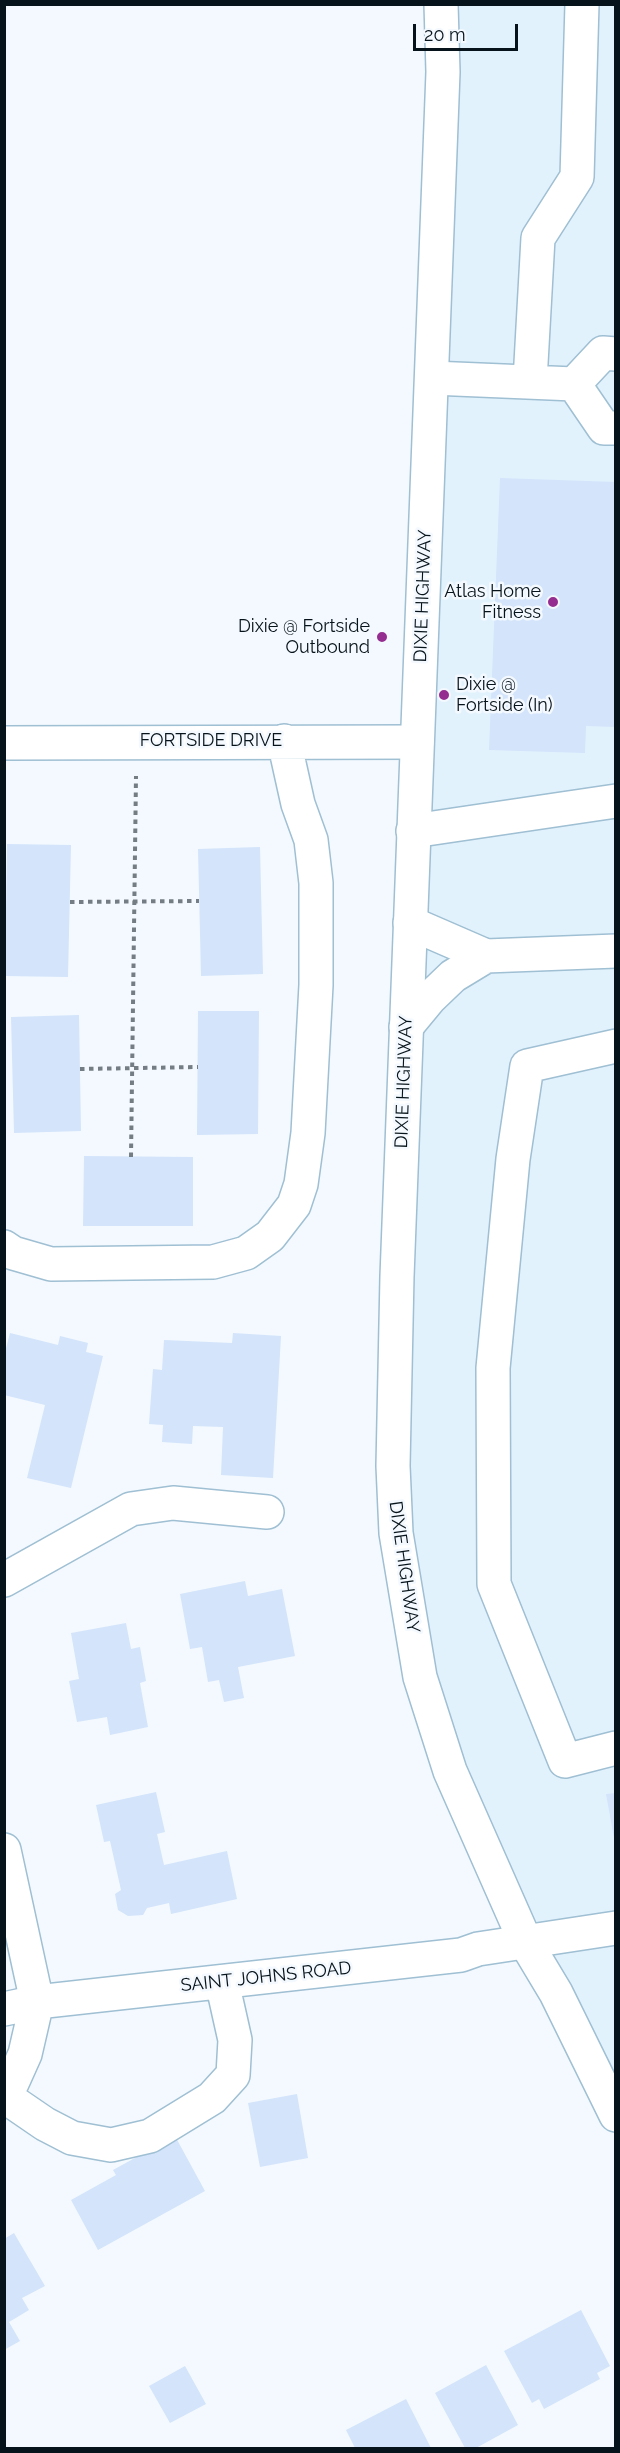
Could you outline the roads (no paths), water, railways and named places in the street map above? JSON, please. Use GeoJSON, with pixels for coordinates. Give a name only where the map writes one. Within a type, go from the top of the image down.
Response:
{"type":"FeatureCollection","features":[{"type":"Feature","properties":{"kind":"main road","name":"DIXIE HIGHWAY"},"geometry":{"type":"LineString","coordinates":[[441,4],[443,72],[413,831],[393,1455],[396,1533],[420,1677],[450,1771],[526,1943],[556,1994],[615,2115]]}},
{"type":"Feature","properties":{"kind":"main road"},"geometry":{"type":"LineString","coordinates":[[530,381],[538,238],[577,177],[582,4]]}},
{"type":"Feature","properties":{"kind":"main road"},"geometry":{"type":"LineString","coordinates":[[432,378],[574,384],[603,354],[615,354]]}},
{"type":"Feature","properties":{"kind":"main road"},"geometry":{"type":"LineString","coordinates":[[574,384],[604,428],[615,428]]}},
{"type":"Feature","properties":{"kind":"main road"},"geometry":{"type":"LineString","coordinates":[[4,1247],[13,1253],[51,1264],[213,1262],[246,1253],[270,1236],[294,1205],[301,1184],[308,1133],[316,985],[316,883],[310,840],[298,804],[284,741]]}},
{"type":"Feature","properties":{"kind":"main road","name":"FORTSIDE DRIVE"},"geometry":{"type":"LineString","coordinates":[[4,743],[417,742]]}},
{"type":"Feature","properties":{"kind":"main road"},"geometry":{"type":"LineString","coordinates":[[413,831],[615,801]]}},
{"type":"Feature","properties":{"kind":"main road"},"geometry":{"type":"LineString","coordinates":[[410,923],[486,957],[615,951]]}},
{"type":"Feature","properties":{"kind":"main road"},"geometry":{"type":"LineString","coordinates":[[406,1027],[429,998],[453,976],[486,957]]}},
{"type":"Feature","properties":{"kind":"main road"},"geometry":{"type":"LineString","coordinates":[[615,1047],[527,1066],[513,1159],[493,1379],[494,1584],[566,1761],[615,1748]]}},
{"type":"Feature","properties":{"kind":"main road"},"geometry":{"type":"LineString","coordinates":[[4,1580],[131,1509],[173,1503],[267,1512]]}},
{"type":"Feature","properties":{"kind":"main road"},"geometry":{"type":"LineString","coordinates":[[4,1850],[37,2002],[25,2054],[12,2083],[4,2091]]}},
{"type":"Feature","properties":{"kind":"main road","name":"SAINT JOHNS ROAD"},"geometry":{"type":"LineString","coordinates":[[4,2009],[37,2002],[462,1955],[478,1949],[615,1928]]}},
{"type":"Feature","properties":{"kind":"main road"},"geometry":{"type":"LineString","coordinates":[[4,2096],[45,2124],[72,2138],[111,2145],[150,2136],[212,2098],[233,2075],[235,2040],[222,1982]]}},
{"type":"Feature","properties":{"kind":"place","name":"Atlas Home Fitness"},"geometry":{"type":"Point","coordinates":[553,602]}},
{"type":"Feature","properties":{"kind":"place","name":"Dixie @ Fortside Outbound"},"geometry":{"type":"Point","coordinates":[382,637]}},
{"type":"Feature","properties":{"kind":"place","name":"Dixie @ Fortside (In)"},"geometry":{"type":"Point","coordinates":[444,695]}}]}
